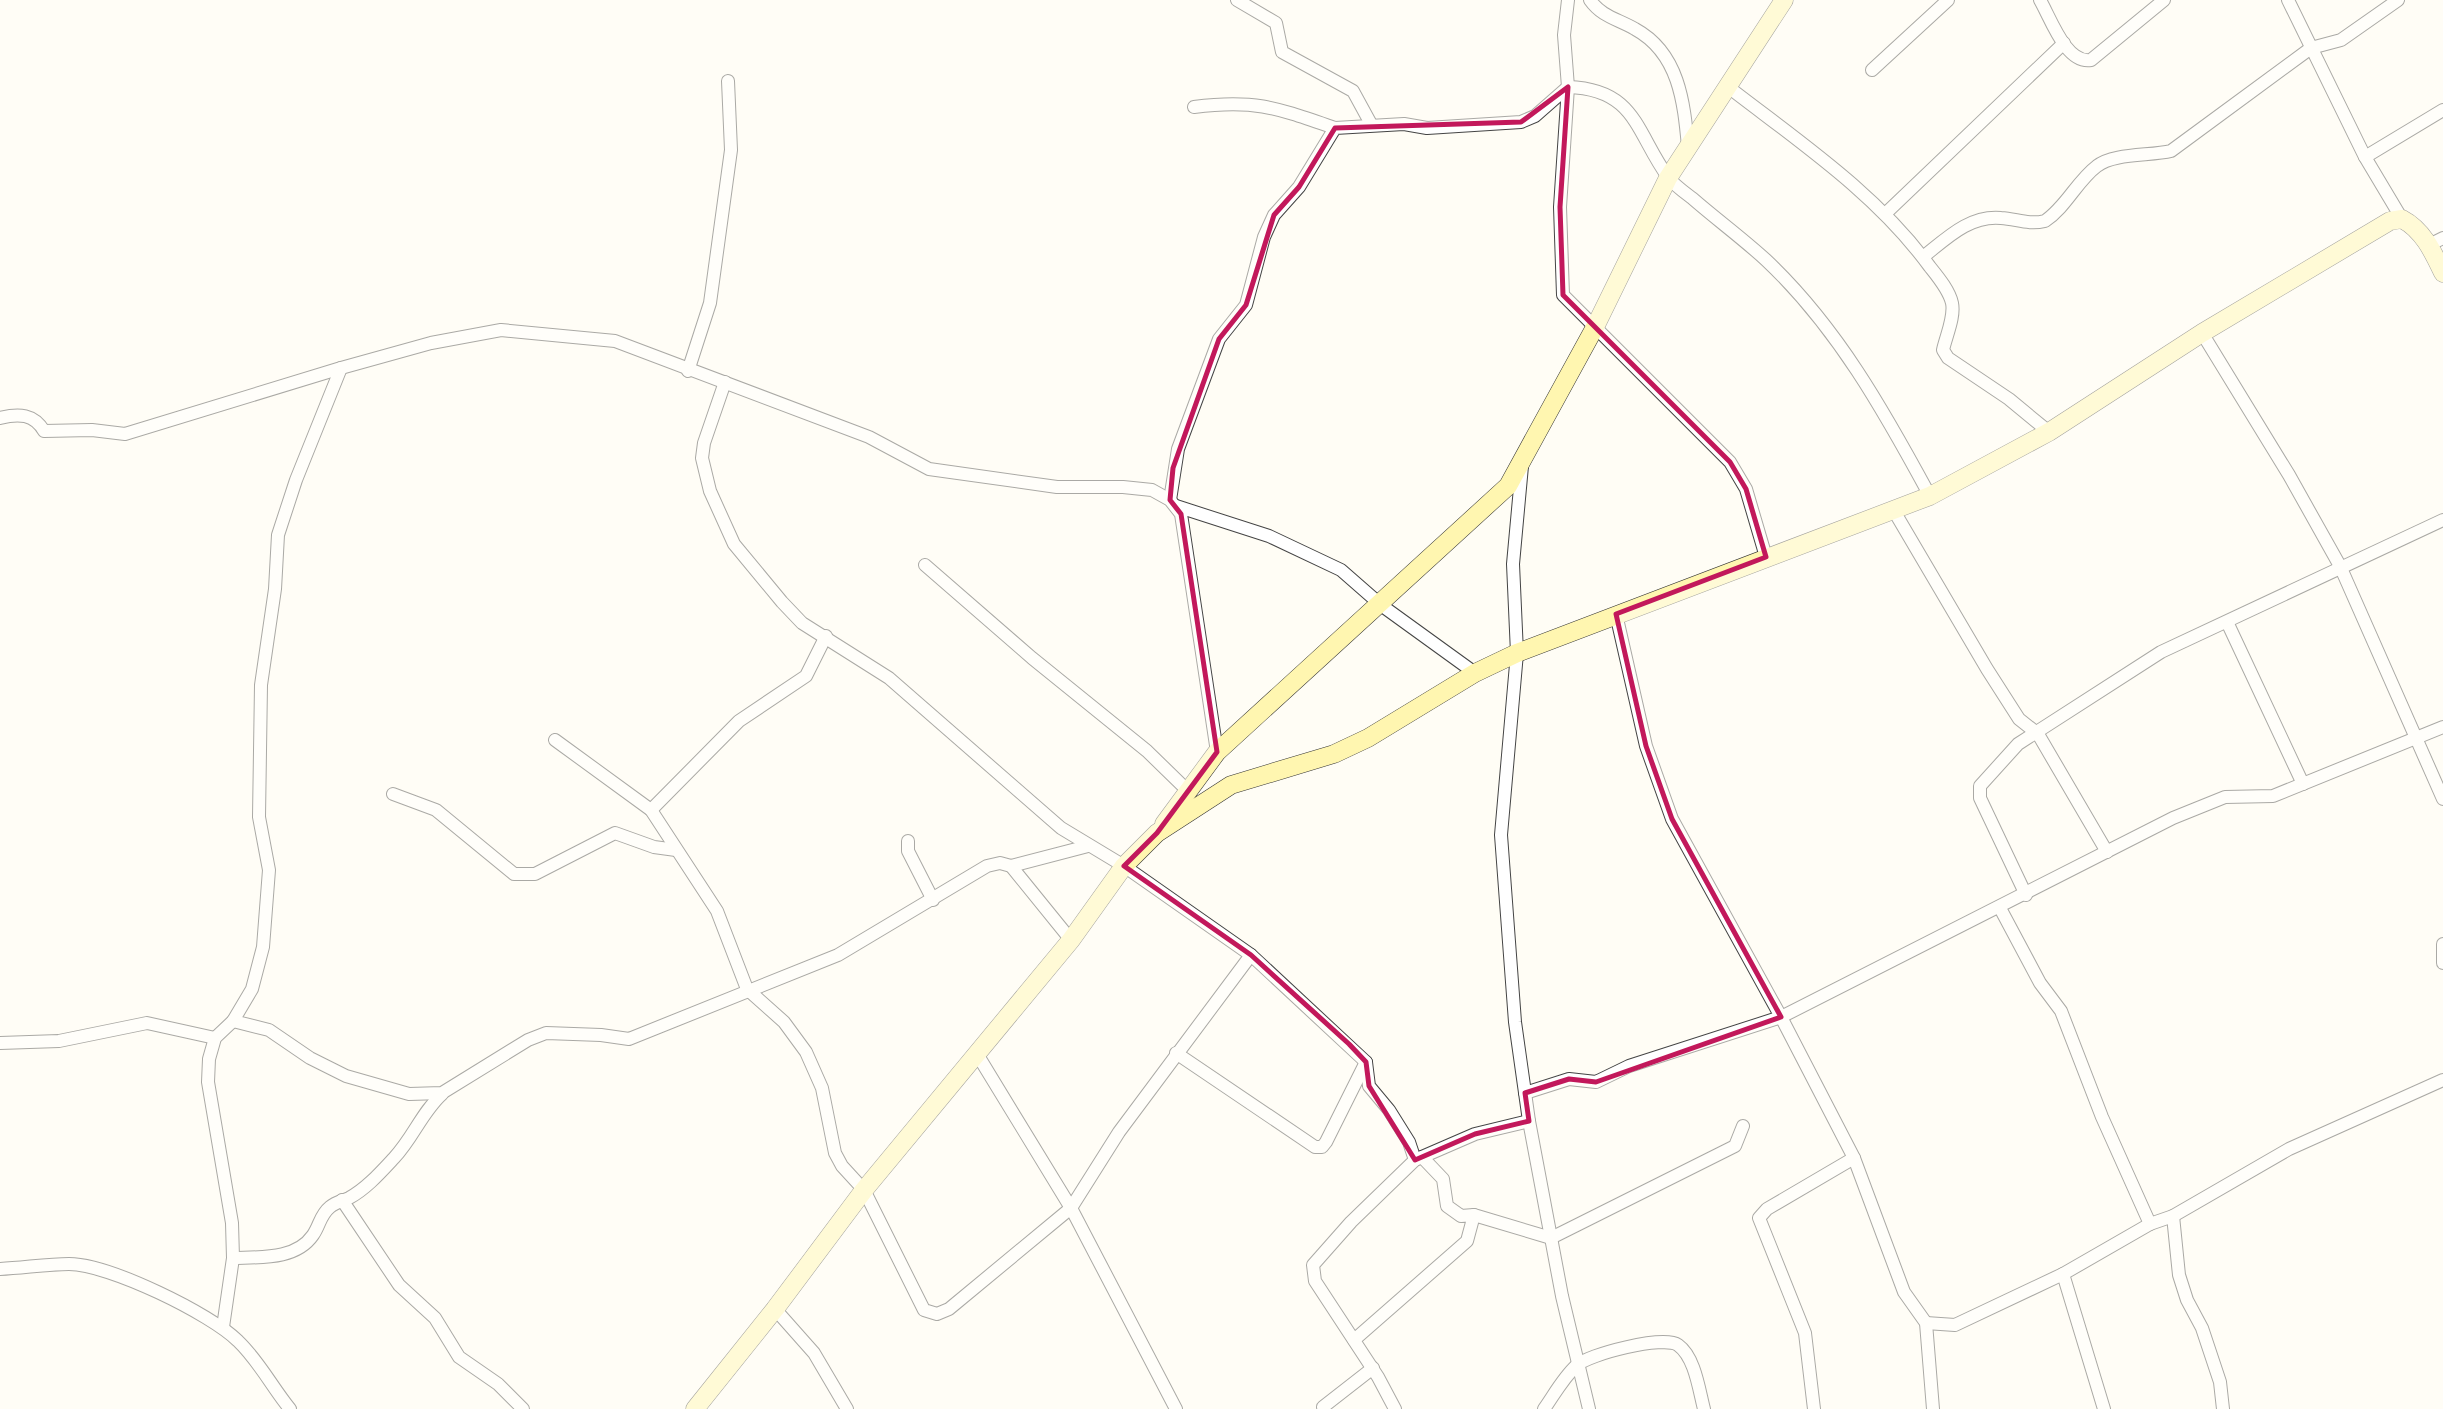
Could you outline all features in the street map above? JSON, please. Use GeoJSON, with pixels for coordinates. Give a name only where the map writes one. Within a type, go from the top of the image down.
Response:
{"type":"FeatureCollection","features":[{"type":"Feature","properties":{"kind":"street"},"geometry":{"type":"LineString","coordinates":[[1237,0],[1276,23],[1282,52],[1353,91],[1371,124]]}},
{"type":"Feature","properties":{"kind":"street"},"geometry":{"type":"LineString","coordinates":[[1568,0],[1564,35],[1568,86],[1560,207],[1563,295],[1594,329],[1730,462],[1746,489],[1766,558]]}},
{"type":"Feature","properties":{"kind":"street"},"geometry":{"type":"LineString","coordinates":[[1590,0],[1610,18],[1648,37],[1664,56],[1683,93],[1688,147]]}},
{"type":"Feature","properties":{"kind":"street"},"geometry":{"type":"LineString","coordinates":[[695,1409],[775,1309],[864,1189],[1071,940],[1124,866],[1157,833],[1217,752],[1381,605],[1508,486],[1594,329],[1668,178],[1784,0]]}},
{"type":"Feature","properties":{"kind":"street"},"geometry":{"type":"LineString","coordinates":[[1872,70],[1948,0]]}},
{"type":"Feature","properties":{"kind":"street"},"geometry":{"type":"LineString","coordinates":[[2040,0],[2064,43],[2076,58],[2091,60],[2164,0]]}},
{"type":"Feature","properties":{"kind":"street"},"geometry":{"type":"LineString","coordinates":[[2288,0],[2365,157],[2402,219],[2436,241],[2443,273]]}},
{"type":"Feature","properties":{"kind":"street"},"geometry":{"type":"LineString","coordinates":[[1923,257],[1964,225],[2000,218],[2022,223],[2045,221],[2098,165],[2112,159],[2150,157],[2171,151],[2311,48],[2341,40],[2398,0]]}},
{"type":"Feature","properties":{"kind":"street"},"geometry":{"type":"LineString","coordinates":[[1885,214],[2064,43]]}},
{"type":"Feature","properties":{"kind":"street"},"geometry":{"type":"LineString","coordinates":[[688,371],[710,303],[729,162],[728,81]]}},
{"type":"Feature","properties":{"kind":"street"},"geometry":{"type":"LineString","coordinates":[[1194,107],[1231,102],[1267,105],[1335,128],[1371,124],[1427,128],[1521,122],[1535,116],[1568,86],[1588,87],[1613,98],[1639,123],[1668,178],[1767,261],[1837,340],[1880,404],[1930,496]]}},
{"type":"Feature","properties":{"kind":"street"},"geometry":{"type":"LineString","coordinates":[[1727,86],[1842,176],[1885,214],[1923,257],[1952,302],[1953,313],[1943,350],[1948,358],[2009,399],[2049,432]]}},
{"type":"Feature","properties":{"kind":"street"},"geometry":{"type":"LineString","coordinates":[[2365,157],[2443,110]]}},
{"type":"Feature","properties":{"kind":"street"},"geometry":{"type":"LineString","coordinates":[[1217,752],[1181,514],[1173,503],[1178,449],[1219,339],[1246,305],[1264,237],[1274,215],[1299,187],[1335,128]]}},
{"type":"Feature","properties":{"kind":"street"},"geometry":{"type":"LineString","coordinates":[[1157,833],[1231,785],[1334,754],[1368,738],[1475,673],[1517,653],[1930,496],[2049,432],[2202,333],[2390,221],[2402,219]]}},
{"type":"Feature","properties":{"kind":"street"},"geometry":{"type":"LineString","coordinates":[[0,418],[29,415],[38,420],[44,431],[92,430],[125,434],[431,343],[501,330],[615,341],[688,371],[726,382],[744,393],[869,437],[929,469],[1057,486],[1123,486],[1152,490],[1173,503],[1269,536],[1341,570],[1381,605],[1475,673]]}},
{"type":"Feature","properties":{"kind":"street"},"geometry":{"type":"LineString","coordinates":[[2202,333],[2340,566],[2443,799]]}},
{"type":"Feature","properties":{"kind":"street"},"geometry":{"type":"LineString","coordinates":[[223,1327],[233,1258],[232,1223],[208,1082],[209,1059],[215,1038],[233,1021],[252,989],[263,947],[269,870],[259,817],[261,685],[275,589],[278,535],[296,480],[341,368]]}},
{"type":"Feature","properties":{"kind":"street"},"geometry":{"type":"LineString","coordinates":[[726,382],[704,443],[702,457],[710,491],[734,544],[802,623],[889,678],[1024,797],[1087,846],[1124,866],[1251,955],[1366,1062],[1369,1086],[1389,1110],[1419,1158],[1443,1179],[1447,1206],[1461,1216],[1474,1215],[1551,1238],[1735,1146],[1743,1126]]}},
{"type":"Feature","properties":{"kind":"street"},"geometry":{"type":"LineString","coordinates":[[1522,464],[1513,564],[1517,653],[1501,835],[1515,1022],[1528,1121],[1588,1409]]}},
{"type":"Feature","properties":{"kind":"street"},"geometry":{"type":"LineString","coordinates":[[1894,511],[2019,719],[2038,734],[2107,852]]}},
{"type":"Feature","properties":{"kind":"street"},"geometry":{"type":"LineString","coordinates":[[2026,895],[1980,798],[1980,786],[2018,744],[2038,734],[2161,653],[2228,624],[2340,566],[2443,520]]}},
{"type":"Feature","properties":{"kind":"street"},"geometry":{"type":"LineString","coordinates":[[925,565],[1147,751],[1188,791]]}},
{"type":"Feature","properties":{"kind":"street"},"geometry":{"type":"LineString","coordinates":[[1616,614],[1646,746],[1672,819],[1782,1017],[1854,1158],[1904,1292],[1926,1324],[1933,1409]]}},
{"type":"Feature","properties":{"kind":"street"},"geometry":{"type":"LineString","coordinates":[[2228,624],[2304,783]]}},
{"type":"Feature","properties":{"kind":"street"},"geometry":{"type":"LineString","coordinates":[[651,810],[739,721],[806,676],[825,636]]}},
{"type":"Feature","properties":{"kind":"street"},"geometry":{"type":"LineString","coordinates":[[1525,1093],[1569,1079],[1596,1082],[1629,1066],[1782,1017],[2173,818],[2225,797],[2273,796],[2443,727]]}},
{"type":"Feature","properties":{"kind":"street"},"geometry":{"type":"LineString","coordinates":[[555,740],[651,810],[717,911],[747,989],[784,1022],[806,1052],[822,1088],[835,1153],[842,1166],[864,1189],[924,1310],[937,1314],[949,1309],[1071,1208],[1176,1053],[1251,955]]}},
{"type":"Feature","properties":{"kind":"street"},"geometry":{"type":"LineString","coordinates":[[393,794],[436,810],[514,874],[535,874],[615,833],[676,850]]}},
{"type":"Feature","properties":{"kind":"street"},"geometry":{"type":"LineString","coordinates":[[908,841],[908,851],[933,900]]}},
{"type":"Feature","properties":{"kind":"street"},"geometry":{"type":"LineString","coordinates":[[233,1258],[262,1257],[300,1249],[313,1235],[323,1214],[373,1180],[394,1157],[413,1136],[429,1105],[442,1093],[528,1040],[546,1033],[628,1039],[747,989],[838,955],[987,866],[1000,863],[1011,866],[1087,846]]}},
{"type":"Feature","properties":{"kind":"street"},"geometry":{"type":"LineString","coordinates":[[1011,866],[1071,940]]}},
{"type":"Feature","properties":{"kind":"street"},"geometry":{"type":"LineString","coordinates":[[2000,908],[2040,983],[2061,1011],[2102,1117],[2150,1224]]}},
{"type":"Feature","properties":{"kind":"street"},"geometry":{"type":"LineString","coordinates":[[2443,944],[2443,963]]}},
{"type":"Feature","properties":{"kind":"street"},"geometry":{"type":"LineString","coordinates":[[233,1021],[269,1030],[310,1058],[346,1076],[408,1094],[442,1093]]}},
{"type":"Feature","properties":{"kind":"street"},"geometry":{"type":"LineString","coordinates":[[0,1043],[59,1041],[147,1023],[215,1038]]}},
{"type":"Feature","properties":{"kind":"street"},"geometry":{"type":"LineString","coordinates":[[1176,1053],[1315,1147],[1322,1147],[1326,1142],[1366,1062]]}},
{"type":"Feature","properties":{"kind":"street"},"geometry":{"type":"LineString","coordinates":[[977,1054],[1071,1208],[1175,1409]]}},
{"type":"Feature","properties":{"kind":"street"},"geometry":{"type":"LineString","coordinates":[[1926,1324],[1955,1325],[2063,1274],[2150,1224],[2173,1216],[2289,1149],[2443,1080]]}},
{"type":"Feature","properties":{"kind":"street"},"geometry":{"type":"LineString","coordinates":[[1395,1409],[1373,1368],[1315,1281],[1313,1265],[1334,1240],[1419,1158],[1475,1134],[1528,1121]]}},
{"type":"Feature","properties":{"kind":"street"},"geometry":{"type":"LineString","coordinates":[[1814,1409],[1805,1333],[1759,1218],[1767,1209],[1854,1158]]}},
{"type":"Feature","properties":{"kind":"street"},"geometry":{"type":"LineString","coordinates":[[342,1200],[399,1285],[435,1318],[459,1357],[498,1384],[523,1409]]}},
{"type":"Feature","properties":{"kind":"street"},"geometry":{"type":"LineString","coordinates":[[1354,1340],[1467,1241],[1474,1215]]}},
{"type":"Feature","properties":{"kind":"street"},"geometry":{"type":"LineString","coordinates":[[2173,1216],[2179,1275],[2202,1328],[2220,1382],[2224,1409]]}},
{"type":"Feature","properties":{"kind":"street"},"geometry":{"type":"LineString","coordinates":[[0,1269],[69,1264],[92,1267],[127,1278],[223,1327],[256,1362],[290,1409]]}},
{"type":"Feature","properties":{"kind":"street"},"geometry":{"type":"LineString","coordinates":[[2063,1274],[2104,1409]]}},
{"type":"Feature","properties":{"kind":"street"},"geometry":{"type":"LineString","coordinates":[[775,1309],[814,1353],[847,1409]]}},
{"type":"Feature","properties":{"kind":"street"},"geometry":{"type":"LineString","coordinates":[[1544,1409],[1577,1364],[1636,1345],[1666,1340],[1679,1346],[1694,1369],[1704,1409]]}},
{"type":"Feature","properties":{"kind":"street"},"geometry":{"type":"LineString","coordinates":[[1323,1407],[1373,1368]]}},
{"type":"Feature","properties":{"kind":"highlighted area"},"geometry":{"type":"Polygon","coordinates":[[[1568,87],[1560,207],[1563,295],[1730,462],[1746,489],[1766,557],[1616,614],[1646,746],[1672,819],[1781,1017],[1596,1082],[1569,1079],[1525,1093],[1529,1121],[1475,1134],[1415,1160],[1369,1086],[1366,1062],[1349,1044],[1251,955],[1124,866],[1157,833],[1217,752],[1181,514],[1170,500],[1173,468],[1219,339],[1246,305],[1274,215],[1299,187],[1335,128],[1521,122],[1568,87]]]}}]}
